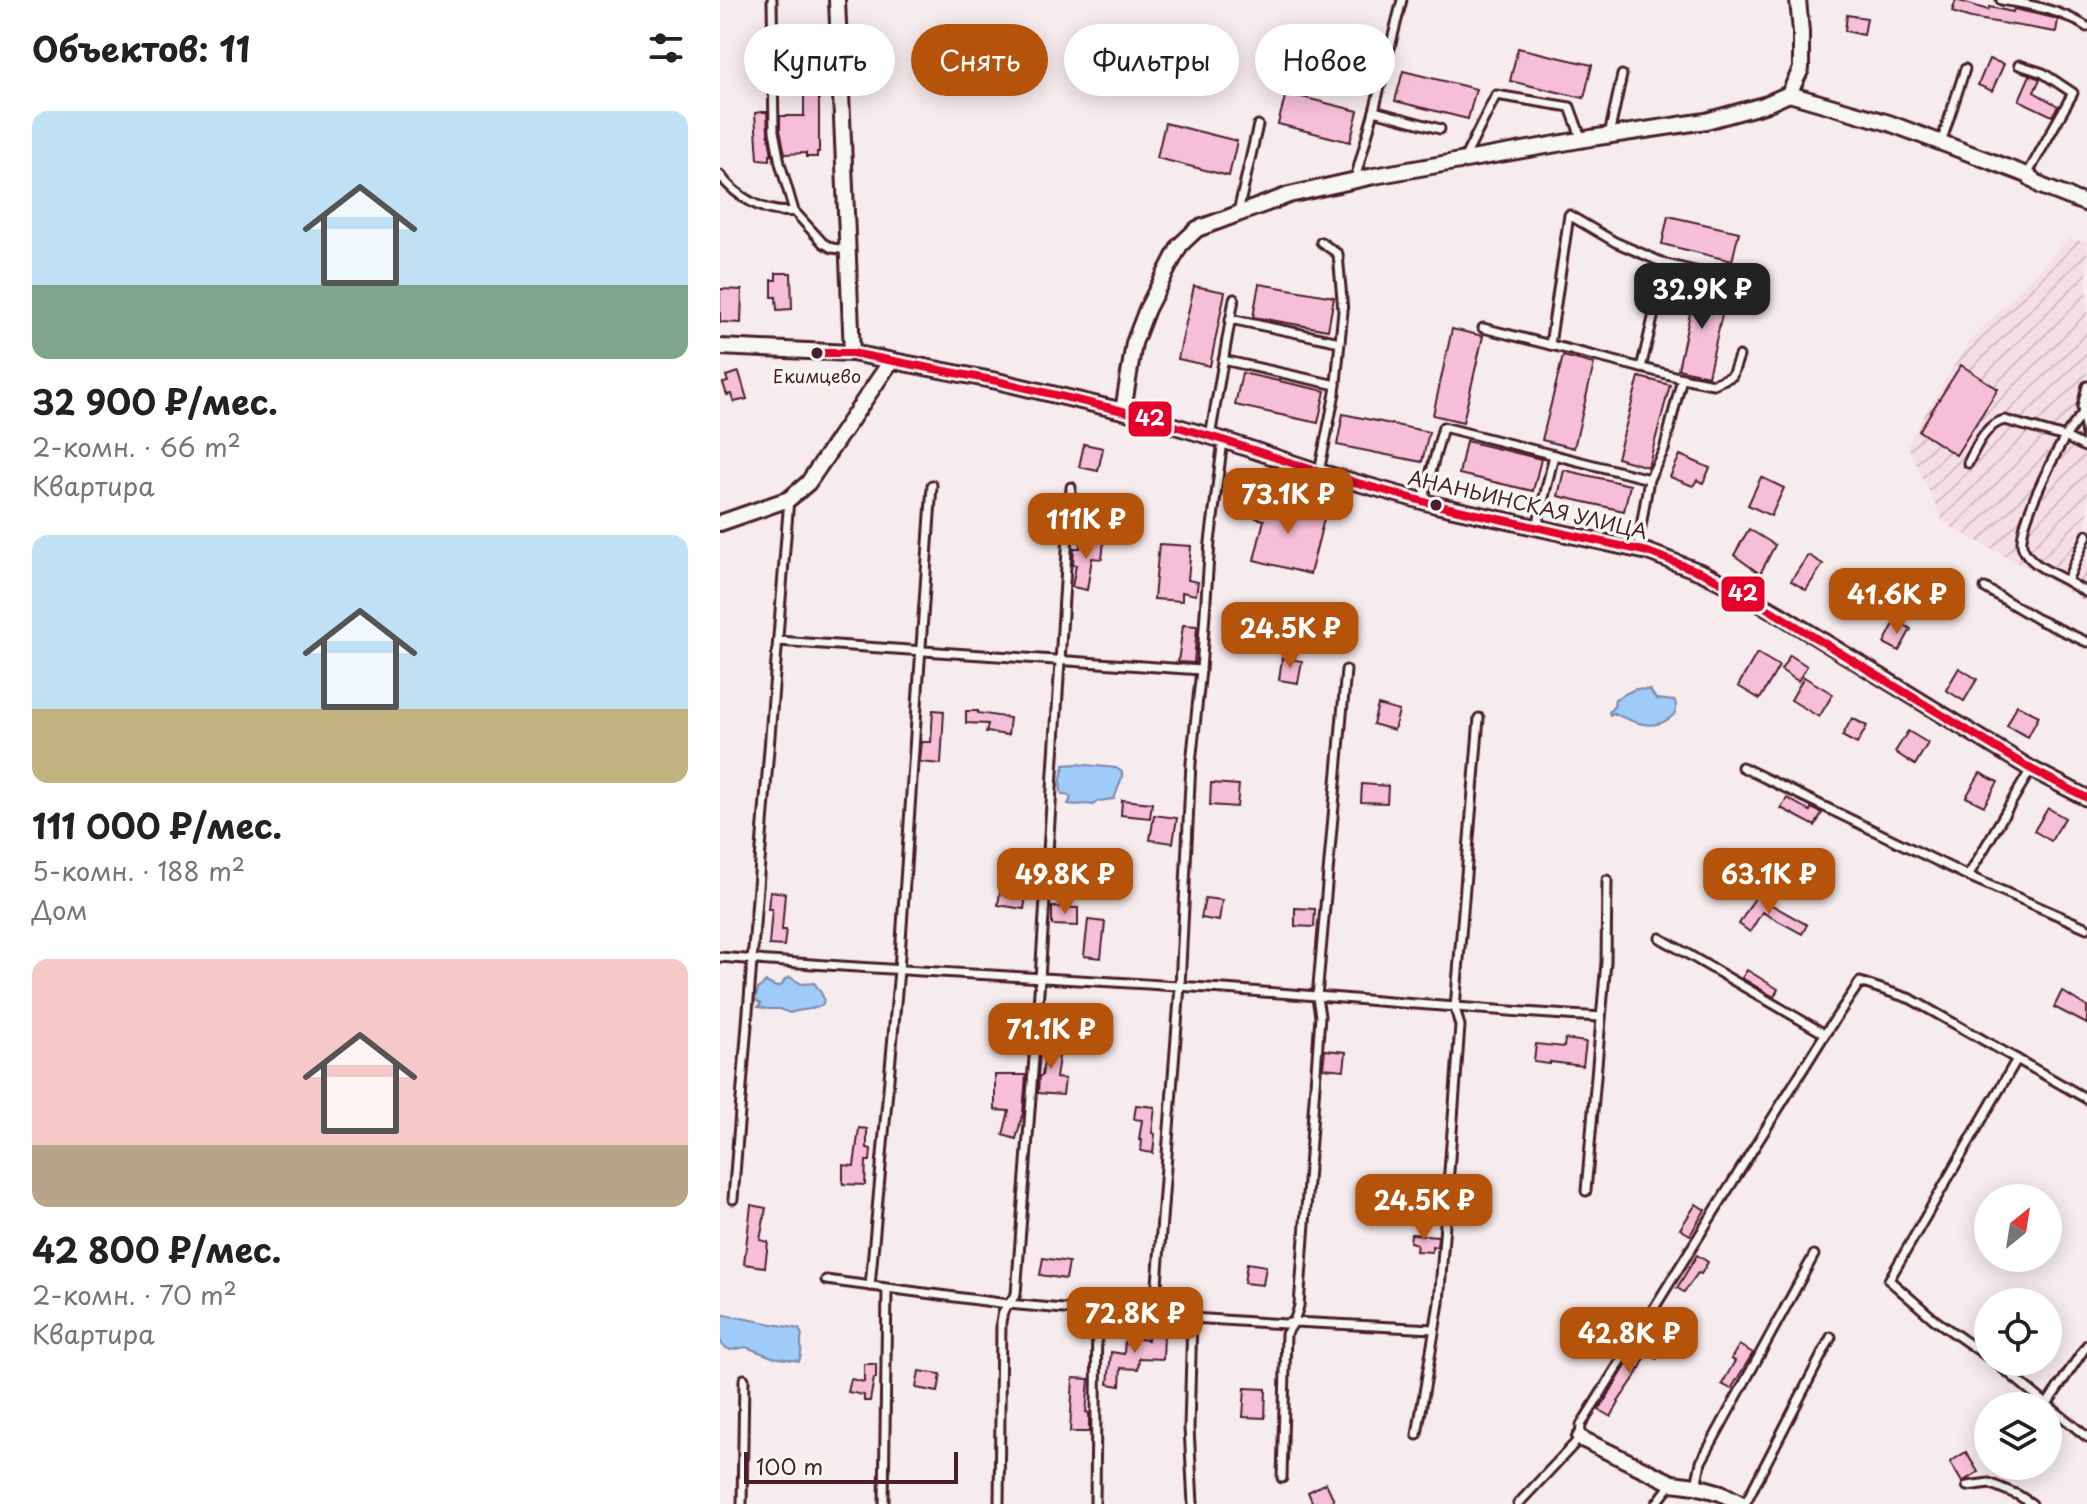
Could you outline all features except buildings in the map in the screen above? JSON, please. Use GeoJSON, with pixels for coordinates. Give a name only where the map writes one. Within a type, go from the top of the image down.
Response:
{"type":"FeatureCollection","features":[{"type":"Feature","properties":{"kind":"street"},"geometry":{"type":"LineString","coordinates":[[837,0],[852,353]]}},
{"type":"Feature","properties":{"kind":"street"},"geometry":{"type":"LineString","coordinates":[[1789,94],[1801,69],[1798,0]]}},
{"type":"Feature","properties":{"kind":"street"},"geometry":{"type":"LineString","coordinates":[[1123,411],[1134,343],[1147,309],[1180,245],[1197,229],[1289,195],[1464,160],[1706,121],[1764,105],[1789,94],[1889,123],[2027,175],[2041,186],[2086,202]]}},
{"type":"Feature","properties":{"kind":"street","name":"АНАНЬИНСКАЯ УЛИЦА"},"geometry":{"type":"LineString","coordinates":[[720,347],[852,353],[997,381],[1123,411],[1423,502],[1637,550],[1703,573],[1737,590],[2031,769],[2087,798]]}},
{"type":"Feature","properties":{"kind":"street"},"geometry":{"type":"LineString","coordinates":[[720,523],[789,499],[808,483],[891,361]]}},
{"type":"Feature","properties":{"kind":"street"},"geometry":{"type":"LineString","coordinates":[[1580,1438],[1672,1483],[1721,1493],[1744,1504]]}},
{"type":"Feature","properties":{"kind":"lane"},"geometry":{"type":"LineString","coordinates":[[772,0],[774,131],[794,211],[823,243],[848,250]]}},
{"type":"Feature","properties":{"kind":"lane"},"geometry":{"type":"LineString","coordinates":[[1354,181],[1402,0]]}},
{"type":"Feature","properties":{"kind":"lane"},"geometry":{"type":"LineString","coordinates":[[2001,0],[2043,7],[2073,18],[2087,27]]}},
{"type":"Feature","properties":{"kind":"lane"},"geometry":{"type":"LineString","coordinates":[[2019,65],[2043,73],[2073,93],[2027,175]]}},
{"type":"Feature","properties":{"kind":"lane"},"geometry":{"type":"LineString","coordinates":[[1941,143],[1965,69]]}},
{"type":"Feature","properties":{"kind":"lane"},"geometry":{"type":"LineString","coordinates":[[1609,135],[1622,75]]}},
{"type":"Feature","properties":{"kind":"lane"},"geometry":{"type":"LineString","coordinates":[[1464,160],[1496,95],[1570,107],[1582,140]]}},
{"type":"Feature","properties":{"kind":"lane"},"geometry":{"type":"LineString","coordinates":[[1374,111],[1440,129]]}},
{"type":"Feature","properties":{"kind":"lane"},"geometry":{"type":"LineString","coordinates":[[1237,214],[1258,125]]}},
{"type":"Feature","properties":{"kind":"lane"},"geometry":{"type":"LineString","coordinates":[[720,175],[726,183],[763,208],[782,213],[794,211]]}},
{"type":"Feature","properties":{"kind":"lane"},"geometry":{"type":"LineString","coordinates":[[1550,345],[1569,215],[1615,242],[1666,264],[1736,281]]}},
{"type":"Feature","properties":{"kind":"lane"},"geometry":{"type":"LineString","coordinates":[[1319,472],[1336,385],[1343,311],[1338,254],[1321,242]]}},
{"type":"Feature","properties":{"kind":"lane"},"geometry":{"type":"LineString","coordinates":[[1641,368],[1666,264]]}},
{"type":"Feature","properties":{"kind":"lane"},"geometry":{"type":"LineString","coordinates":[[1155,1310],[1180,986],[1191,763],[1201,670],[1223,360],[1234,299]]}},
{"type":"Feature","properties":{"kind":"lane"},"geometry":{"type":"LineString","coordinates":[[1230,319],[1340,342]]}},
{"type":"Feature","properties":{"kind":"lane"},"geometry":{"type":"LineString","coordinates":[[1483,328],[1713,384],[1732,376],[1739,356]]}},
{"type":"Feature","properties":{"kind":"lane"},"geometry":{"type":"LineString","coordinates":[[1223,360],[1336,385]]}},
{"type":"Feature","properties":{"kind":"lane"},"geometry":{"type":"LineString","coordinates":[[1637,550],[1649,479],[1664,450],[1682,378]]}},
{"type":"Feature","properties":{"kind":"lane"},"geometry":{"type":"LineString","coordinates":[[1968,463],[1981,439],[1998,421],[2005,420],[2087,445],[2082,414],[2087,386]]}},
{"type":"Feature","properties":{"kind":"lane"},"geometry":{"type":"LineString","coordinates":[[2082,414],[2065,437],[2025,521],[2021,545],[2032,560],[2087,593]]}},
{"type":"Feature","properties":{"kind":"lane"},"geometry":{"type":"LineString","coordinates":[[1423,502],[1443,427],[1649,479]]}},
{"type":"Feature","properties":{"kind":"lane"},"geometry":{"type":"LineString","coordinates":[[1537,528],[1554,455]]}},
{"type":"Feature","properties":{"kind":"lane"},"geometry":{"type":"LineString","coordinates":[[870,1286],[899,970],[932,485]]}},
{"type":"Feature","properties":{"kind":"lane"},"geometry":{"type":"LineString","coordinates":[[999,1504],[1001,1322],[1003,1312],[1016,1294],[1062,659],[1071,487]]}},
{"type":"Feature","properties":{"kind":"lane"},"geometry":{"type":"LineString","coordinates":[[733,1199],[789,499]]}},
{"type":"Feature","properties":{"kind":"lane"},"geometry":{"type":"LineString","coordinates":[[2067,581],[2087,535]]}},
{"type":"Feature","properties":{"kind":"lane"},"geometry":{"type":"LineString","coordinates":[[1985,588],[2037,619],[2087,642]]}},
{"type":"Feature","properties":{"kind":"lane"},"geometry":{"type":"LineString","coordinates":[[778,641],[1201,670]]}},
{"type":"Feature","properties":{"kind":"lane"},"geometry":{"type":"LineString","coordinates":[[1282,1478],[1286,1334],[1299,1306],[1320,1016],[1317,997],[1346,670]]}},
{"type":"Feature","properties":{"kind":"lane"},"geometry":{"type":"LineString","coordinates":[[1417,1435],[1439,1303],[1460,1026],[1455,1008],[1479,718]]}},
{"type":"Feature","properties":{"kind":"lane"},"geometry":{"type":"LineString","coordinates":[[1742,767],[1968,876],[2087,928]]}},
{"type":"Feature","properties":{"kind":"lane"},"geometry":{"type":"LineString","coordinates":[[1968,876],[2031,769]]}},
{"type":"Feature","properties":{"kind":"lane"},"geometry":{"type":"LineString","coordinates":[[1586,1191],[1606,962],[1607,880]]}},
{"type":"Feature","properties":{"kind":"lane"},"geometry":{"type":"LineString","coordinates":[[1660,938],[1825,1034]]}},
{"type":"Feature","properties":{"kind":"lane"},"geometry":{"type":"LineString","coordinates":[[720,957],[1601,1017]]}},
{"type":"Feature","properties":{"kind":"lane"},"geometry":{"type":"LineString","coordinates":[[1518,1504],[1580,1438],[1581,1425],[1860,982],[1911,999],[2087,1099]]}},
{"type":"Feature","properties":{"kind":"lane"},"geometry":{"type":"LineString","coordinates":[[1974,1347],[1935,1320],[1889,1280],[2017,1059]]}},
{"type":"Feature","properties":{"kind":"lane"},"geometry":{"type":"LineString","coordinates":[[1696,1486],[1701,1462],[1814,1255]]}},
{"type":"Feature","properties":{"kind":"lane"},"geometry":{"type":"LineString","coordinates":[[826,1280],[1008,1304],[1097,1312],[1155,1310],[1192,1318],[1434,1329]]}},
{"type":"Feature","properties":{"kind":"lane"},"geometry":{"type":"LineString","coordinates":[[884,1504],[887,1289]]}},
{"type":"Feature","properties":{"kind":"lane"},"geometry":{"type":"LineString","coordinates":[[1095,1504],[1097,1312]]}},
{"type":"Feature","properties":{"kind":"lane"},"geometry":{"type":"LineString","coordinates":[[1192,1318],[1189,1428],[1193,1504]]}},
{"type":"Feature","properties":{"kind":"lane"},"geometry":{"type":"LineString","coordinates":[[1744,1504],[1831,1337]]}},
{"type":"Feature","properties":{"kind":"lane"},"geometry":{"type":"LineString","coordinates":[[2055,1392],[2087,1345]]}},
{"type":"Feature","properties":{"kind":"lane"},"geometry":{"type":"LineString","coordinates":[[2012,1376],[2032,1392]]}},
{"type":"Feature","properties":{"kind":"lane"},"geometry":{"type":"LineString","coordinates":[[742,1504],[744,1379]]}},
{"type":"Feature","properties":{"kind":"lane"},"geometry":{"type":"LineString","coordinates":[[2062,1416],[2087,1437]]}},
{"type":"Feature","properties":{"kind":"lane"},"geometry":{"type":"LineString","coordinates":[[1656,1504],[1672,1483]]}},
{"type":"Feature","properties":{"kind":"lane"},"geometry":{"type":"LineString","coordinates":[[1967,1486],[1989,1483],[2032,1504]]}},
{"type":"Feature","properties":{"kind":"shaded area"},"geometry":{"type":"Polygon","coordinates":[[[2069,239],[2087,242],[2087,603],[1944,523],[1907,445],[1967,344],[2069,239]]]}},
{"type":"Feature","properties":{"kind":"water"},"geometry":{"type":"Polygon","coordinates":[[[1635,689],[1650,690],[1656,699],[1675,701],[1675,713],[1663,722],[1649,725],[1613,713],[1610,715],[1615,699],[1635,689]]]}},
{"type":"Feature","properties":{"kind":"water"},"geometry":{"type":"Polygon","coordinates":[[[1064,765],[1116,768],[1122,772],[1114,799],[1098,801],[1093,805],[1068,804],[1071,798],[1062,794],[1061,776],[1064,765]]]}},
{"type":"Feature","properties":{"kind":"water"},"geometry":{"type":"Polygon","coordinates":[[[790,977],[802,984],[814,983],[824,1000],[822,1005],[790,1013],[758,1007],[761,1004],[755,1000],[758,989],[766,982],[776,987],[782,985],[790,977]]]}},
{"type":"Feature","properties":{"kind":"water"},"geometry":{"type":"Polygon","coordinates":[[[720,1314],[799,1329],[802,1335],[799,1361],[772,1357],[746,1347],[730,1350],[723,1346],[720,1340],[720,1314]]]}},
{"type":"Feature","properties":{"kind":"transit line","name":"42"},"geometry":{"type":"LineString","coordinates":[[817,353],[852,353],[997,381],[1123,411],[1436,505],[1648,552],[1737,590],[2031,769],[2087,798]]}},
{"type":"Feature","properties":{"kind":"place","name":"Екимцево"},"geometry":{"type":"Point","coordinates":[817,353]}}]}
